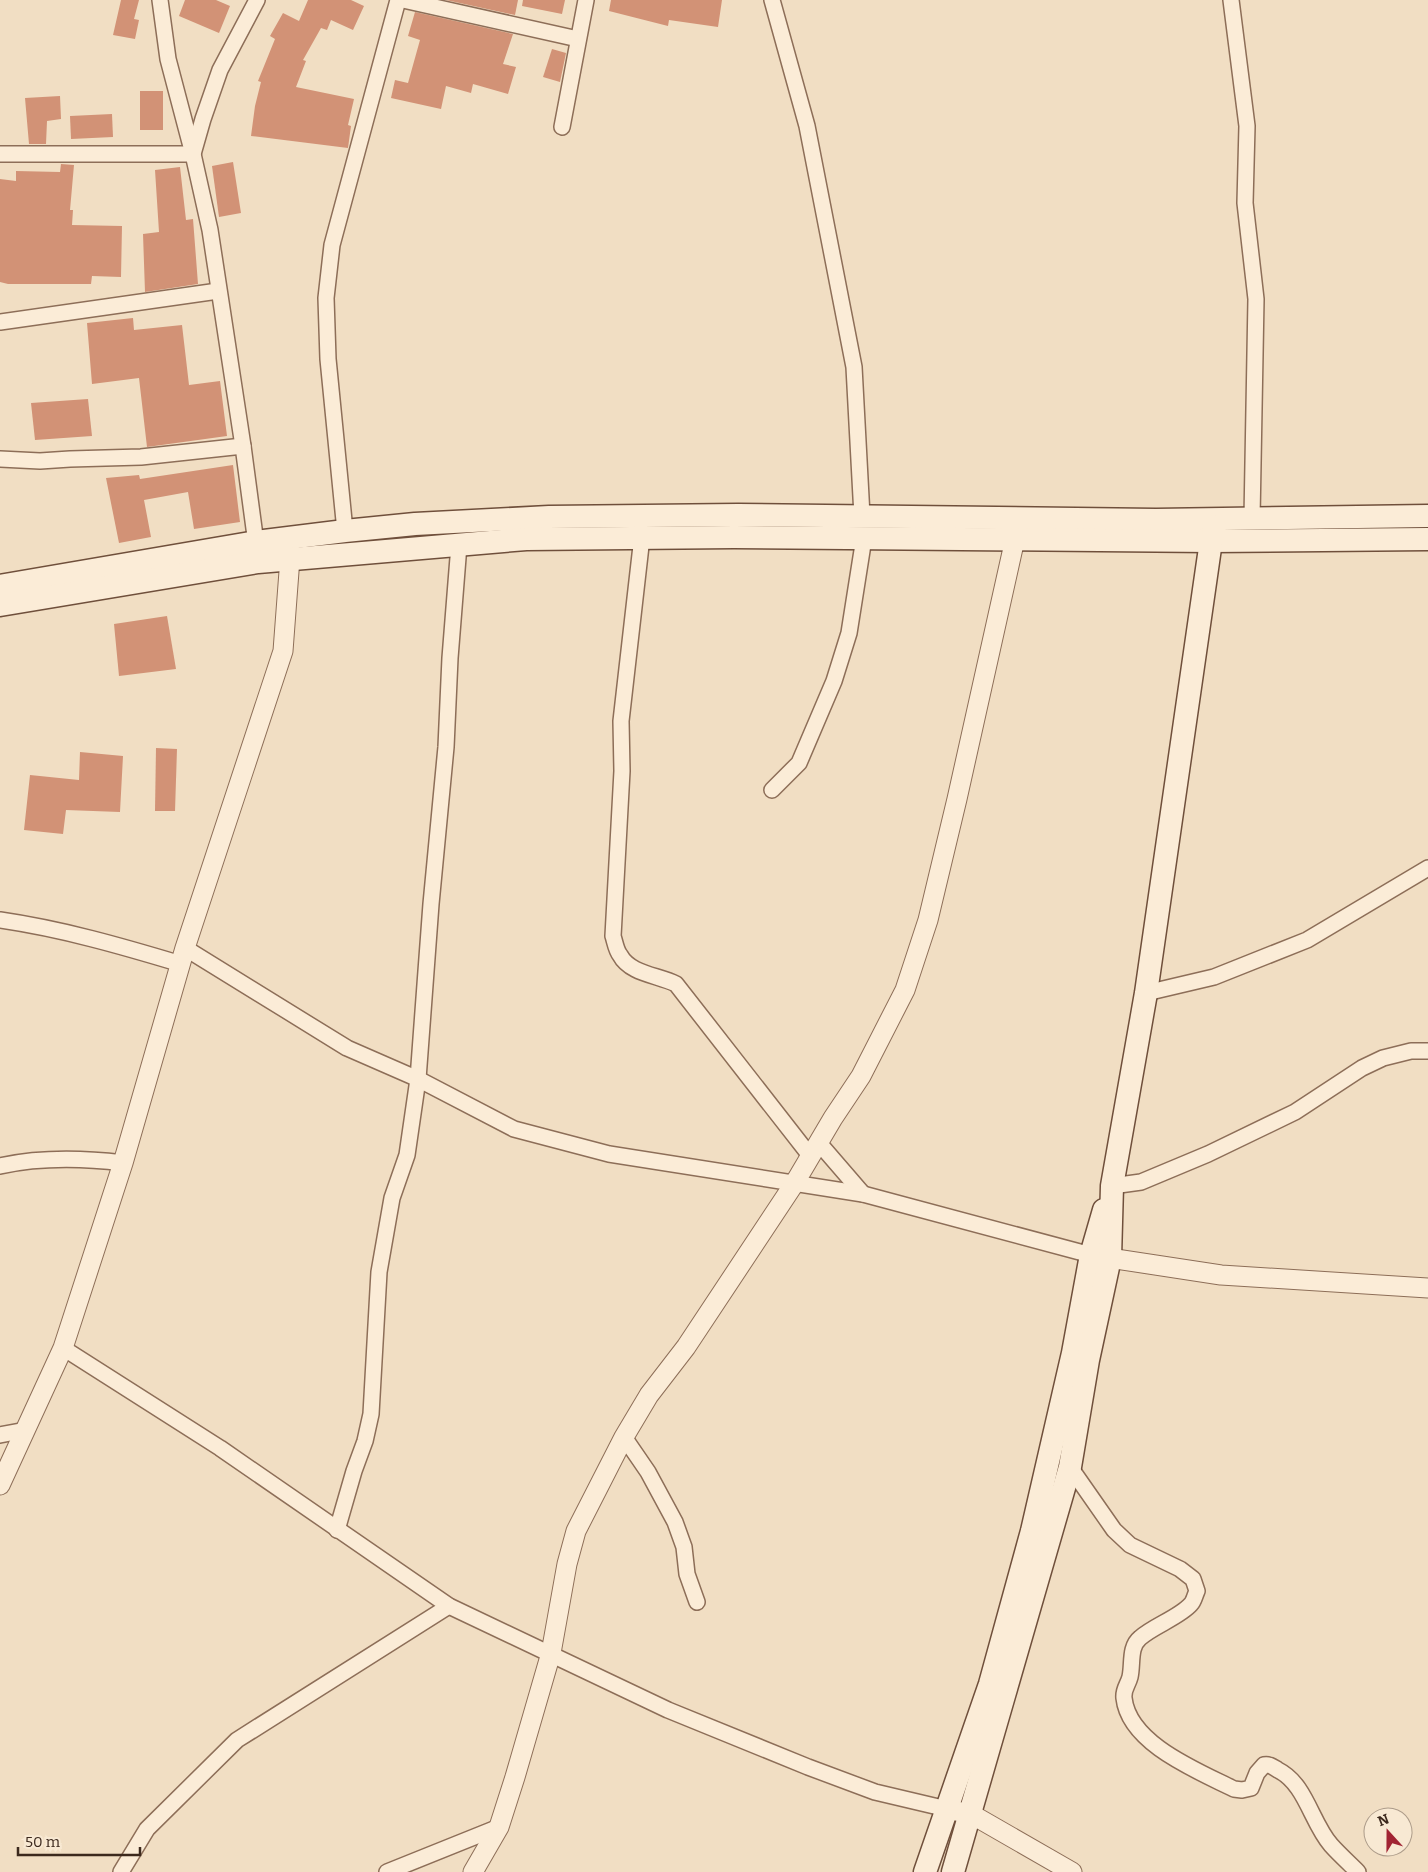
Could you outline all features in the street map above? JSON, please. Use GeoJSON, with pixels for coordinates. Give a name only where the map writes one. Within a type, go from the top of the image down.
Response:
{"type":"FeatureCollection","features":[{"type":"Feature","properties":{"kind":"main road"},"geometry":{"type":"LineString","coordinates":[[290,548],[345,531],[415,524],[549,517],[738,515],[1014,540],[1428,539]]}},
{"type":"Feature","properties":{"kind":"main road"},"geometry":{"type":"LineString","coordinates":[[0,586],[290,548],[459,545],[526,538],[642,537],[863,527],[1217,518],[1428,516]]}},
{"type":"Feature","properties":{"kind":"main road"},"geometry":{"type":"LineString","coordinates":[[953,1872],[1070,1467],[1088,1360],[1100,1257],[1097,1230],[1112,1186],[1146,993],[1211,541],[1217,518]]}},
{"type":"Feature","properties":{"kind":"main road"},"geometry":{"type":"LineString","coordinates":[[0,606],[257,552]]}},
{"type":"Feature","properties":{"kind":"main road"},"geometry":{"type":"LineString","coordinates":[[925,1872],[990,1684],[1032,1531],[1072,1353],[1100,1257]]}},
{"type":"Feature","properties":{"kind":"street"},"geometry":{"type":"LineString","coordinates":[[160,0],[168,59],[193,154],[210,230],[257,552]]}},
{"type":"Feature","properties":{"kind":"street"},"geometry":{"type":"LineString","coordinates":[[193,154],[220,70],[257,0]]}},
{"type":"Feature","properties":{"kind":"street"},"geometry":{"type":"LineString","coordinates":[[345,531],[328,359],[327,289],[332,244],[398,0]]}},
{"type":"Feature","properties":{"kind":"street"},"geometry":{"type":"LineString","coordinates":[[403,0],[578,39]]}},
{"type":"Feature","properties":{"kind":"street"},"geometry":{"type":"LineString","coordinates":[[562,127],[586,0]]}},
{"type":"Feature","properties":{"kind":"street"},"geometry":{"type":"LineString","coordinates":[[772,0],[807,126],[854,367],[863,527],[848,633],[834,681],[799,763],[772,790]]}},
{"type":"Feature","properties":{"kind":"street"},"geometry":{"type":"LineString","coordinates":[[1231,0],[1247,126],[1246,203],[1256,299],[1252,518]]}},
{"type":"Feature","properties":{"kind":"street"},"geometry":{"type":"LineString","coordinates":[[0,154],[193,154]]}},
{"type":"Feature","properties":{"kind":"street"},"geometry":{"type":"LineString","coordinates":[[0,322],[218,291]]}},
{"type":"Feature","properties":{"kind":"street"},"geometry":{"type":"LineString","coordinates":[[0,459],[40,461],[70,458],[141,457],[243,446]]}},
{"type":"Feature","properties":{"kind":"street"},"geometry":{"type":"LineString","coordinates":[[642,537],[621,721],[622,771],[613,936],[620,956],[636,970],[664,978],[676,984],[814,1150],[863,1194]]}},
{"type":"Feature","properties":{"kind":"street"},"geometry":{"type":"LineString","coordinates":[[473,1872],[499,1827],[551,1653],[567,1564],[576,1532],[624,1437],[649,1395],[686,1347],[794,1184],[861,1076],[905,990],[928,920],[957,799],[1014,540]]}},
{"type":"Feature","properties":{"kind":"street"},"geometry":{"type":"LineString","coordinates":[[337,1530],[365,1441],[371,1414],[380,1264],[392,1198],[407,1155],[418,1079],[431,904],[446,747],[450,658],[459,545]]}},
{"type":"Feature","properties":{"kind":"street"},"geometry":{"type":"LineString","coordinates":[[0,1485],[63,1348],[123,1163],[183,956],[283,651],[290,548]]}},
{"type":"Feature","properties":{"kind":"street"},"geometry":{"type":"LineString","coordinates":[[1146,993],[1214,977],[1307,940],[1391,892],[1428,868]]}},
{"type":"Feature","properties":{"kind":"street"},"geometry":{"type":"LineString","coordinates":[[0,920],[43,926],[127,948],[183,956],[347,1048],[418,1079],[514,1129],[609,1154],[863,1194],[1100,1257],[1221,1275],[1428,1288]]}},
{"type":"Feature","properties":{"kind":"street"},"geometry":{"type":"LineString","coordinates":[[1112,1186],[1140,1182],[1208,1154],[1295,1112],[1362,1068],[1383,1058],[1410,1051],[1428,1051]]}},
{"type":"Feature","properties":{"kind":"street"},"geometry":{"type":"LineString","coordinates":[[0,1166],[73,1159],[123,1163]]}},
{"type":"Feature","properties":{"kind":"street"},"geometry":{"type":"LineString","coordinates":[[63,1348],[220,1448],[449,1606],[668,1710],[808,1767],[875,1792],[971,1814],[1072,1872]]}},
{"type":"Feature","properties":{"kind":"street"},"geometry":{"type":"LineString","coordinates":[[0,1435],[26,1430]]}},
{"type":"Feature","properties":{"kind":"street"},"geometry":{"type":"LineString","coordinates":[[624,1437],[648,1472],[675,1522],[684,1547],[687,1574],[697,1602]]}},
{"type":"Feature","properties":{"kind":"street"},"geometry":{"type":"LineString","coordinates":[[1070,1467],[1114,1530],[1130,1545],[1180,1568],[1193,1578],[1197,1590],[1191,1604],[1139,1638],[1132,1651],[1130,1679],[1125,1687],[1124,1697],[1127,1711],[1139,1732],[1177,1760],[1234,1788],[1242,1790],[1251,1788],[1257,1773],[1264,1765],[1268,1764],[1286,1773],[1295,1782],[1317,1825],[1330,1844],[1358,1872]]}},
{"type":"Feature","properties":{"kind":"street"},"geometry":{"type":"LineString","coordinates":[[121,1872],[147,1830],[237,1740],[449,1606]]}},
{"type":"Feature","properties":{"kind":"street"},"geometry":{"type":"LineString","coordinates":[[387,1872],[499,1827]]}},
{"type":"Feature","properties":{"kind":"building"},"geometry":{"type":"Polygon","coordinates":[[[121,0],[139,0],[134,19],[139,20],[135,39],[113,35],[121,0]]]}},
{"type":"Feature","properties":{"kind":"building"},"geometry":{"type":"Polygon","coordinates":[[[185,0],[216,0],[230,6],[219,33],[179,16],[185,0]]]}},
{"type":"Feature","properties":{"kind":"building"},"geometry":{"type":"Polygon","coordinates":[[[308,0],[351,0],[364,6],[353,30],[331,20],[327,30],[321,28],[303,60],[306,61],[296,87],[354,99],[348,125],[351,126],[348,148],[251,136],[255,106],[261,82],[258,81],[275,39],[270,36],[283,13],[299,21],[308,0]]]}},
{"type":"Feature","properties":{"kind":"building"},"geometry":{"type":"Polygon","coordinates":[[[446,0],[518,0],[515,15],[446,0]]]}},
{"type":"Feature","properties":{"kind":"building"},"geometry":{"type":"Polygon","coordinates":[[[523,0],[565,0],[562,14],[522,6],[523,0]]]}},
{"type":"Feature","properties":{"kind":"building"},"geometry":{"type":"Polygon","coordinates":[[[611,0],[722,0],[718,27],[669,20],[668,26],[609,11],[611,0]]]}},
{"type":"Feature","properties":{"kind":"building"},"geometry":{"type":"Polygon","coordinates":[[[415,12],[513,34],[503,64],[516,67],[508,94],[473,84],[471,93],[446,86],[441,109],[391,98],[395,80],[408,83],[420,40],[408,36],[415,12]]]}},
{"type":"Feature","properties":{"kind":"building"},"geometry":{"type":"Polygon","coordinates":[[[552,49],[566,53],[560,82],[543,77],[552,49]]]}},
{"type":"Feature","properties":{"kind":"building"},"geometry":{"type":"Polygon","coordinates":[[[140,91],[163,91],[163,130],[140,130],[140,91]]]}},
{"type":"Feature","properties":{"kind":"building"},"geometry":{"type":"Polygon","coordinates":[[[60,96],[61,119],[47,121],[46,144],[29,144],[25,98],[60,96]]]}},
{"type":"Feature","properties":{"kind":"building"},"geometry":{"type":"Polygon","coordinates":[[[112,114],[113,137],[71,139],[70,116],[112,114]]]}},
{"type":"Feature","properties":{"kind":"building"},"geometry":{"type":"Polygon","coordinates":[[[233,162],[241,213],[219,217],[212,166],[233,162]]]}},
{"type":"Feature","properties":{"kind":"building"},"geometry":{"type":"Polygon","coordinates":[[[61,164],[74,165],[70,210],[73,210],[72,225],[122,226],[121,277],[92,276],[91,284],[8,284],[0,282],[0,179],[16,181],[16,171],[60,172],[61,164]]]}},
{"type":"Feature","properties":{"kind":"building"},"geometry":{"type":"Polygon","coordinates":[[[180,167],[186,220],[193,219],[198,284],[145,292],[143,234],[159,232],[155,170],[180,167]]]}},
{"type":"Feature","properties":{"kind":"building"},"geometry":{"type":"Polygon","coordinates":[[[133,318],[134,330],[182,325],[189,385],[220,381],[227,436],[147,447],[139,378],[92,384],[87,323],[133,318]]]}},
{"type":"Feature","properties":{"kind":"building"},"geometry":{"type":"Polygon","coordinates":[[[88,399],[92,436],[35,440],[31,403],[88,399]]]}},
{"type":"Feature","properties":{"kind":"building"},"geometry":{"type":"Polygon","coordinates":[[[233,465],[240,522],[194,529],[188,492],[144,500],[151,537],[119,543],[106,478],[139,475],[140,479],[233,465]]]}},
{"type":"Feature","properties":{"kind":"building"},"geometry":{"type":"Polygon","coordinates":[[[167,616],[176,669],[119,676],[114,624],[167,616]]]}},
{"type":"Feature","properties":{"kind":"building"},"geometry":{"type":"Polygon","coordinates":[[[156,748],[177,749],[175,811],[155,811],[156,748]]]}},
{"type":"Feature","properties":{"kind":"building"},"geometry":{"type":"Polygon","coordinates":[[[80,752],[123,756],[120,812],[66,810],[63,834],[24,830],[30,775],[79,780],[80,752]]]}}]}
